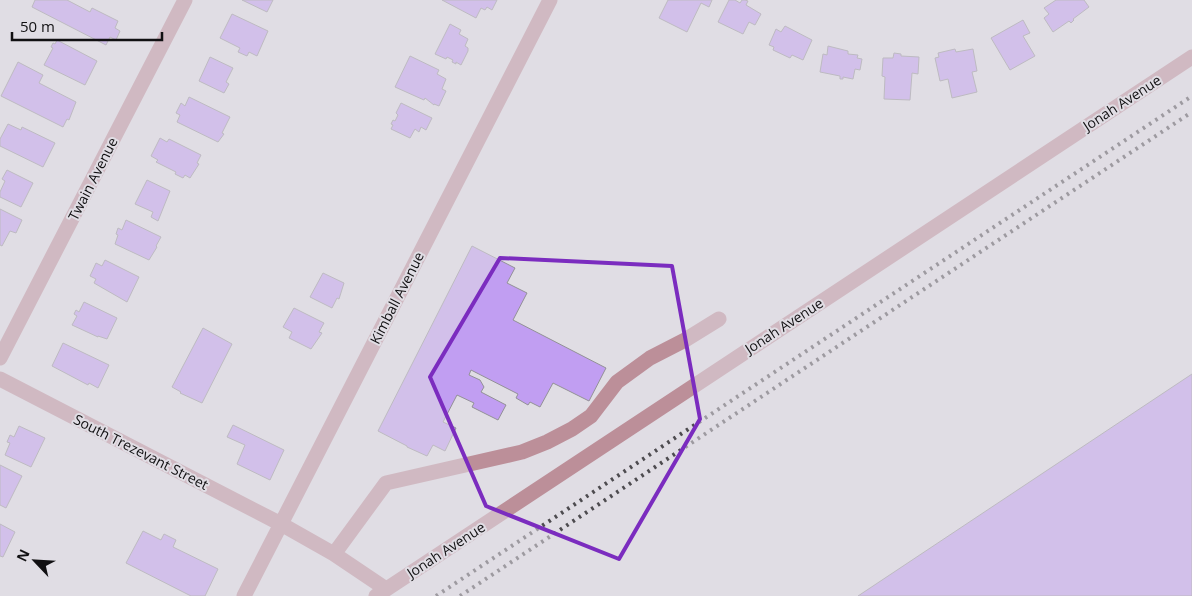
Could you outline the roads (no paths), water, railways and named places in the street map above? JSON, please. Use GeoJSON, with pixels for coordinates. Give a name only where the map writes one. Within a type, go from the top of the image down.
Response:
{"type":"FeatureCollection","features":[{"type":"Feature","properties":{"kind":"street","name":"Twain Avenue"},"geometry":{"type":"LineString","coordinates":[[0,358],[185,0]]}},
{"type":"Feature","properties":{"kind":"street","name":"Kimball Avenue"},"geometry":{"type":"LineString","coordinates":[[244,596],[550,0]]}},
{"type":"Feature","properties":{"kind":"street","name":"Jonah Avenue"},"geometry":{"type":"LineString","coordinates":[[381,593],[1192,57]]}},
{"type":"Feature","properties":{"kind":"street"},"geometry":{"type":"LineString","coordinates":[[334,554],[386,483],[522,452],[547,442],[572,429],[590,416],[617,382],[650,358],[686,340],[719,319]]}},
{"type":"Feature","properties":{"kind":"street","name":"South Trezevant Street"},"geometry":{"type":"LineString","coordinates":[[0,380],[281,524],[334,554],[381,593]]}},
{"type":"Feature","properties":{"kind":"railway"},"geometry":{"type":"LineString","coordinates":[[436,596],[1192,96]]}},
{"type":"Feature","properties":{"kind":"railway"},"geometry":{"type":"LineString","coordinates":[[460,596],[1192,112]]}}]}
